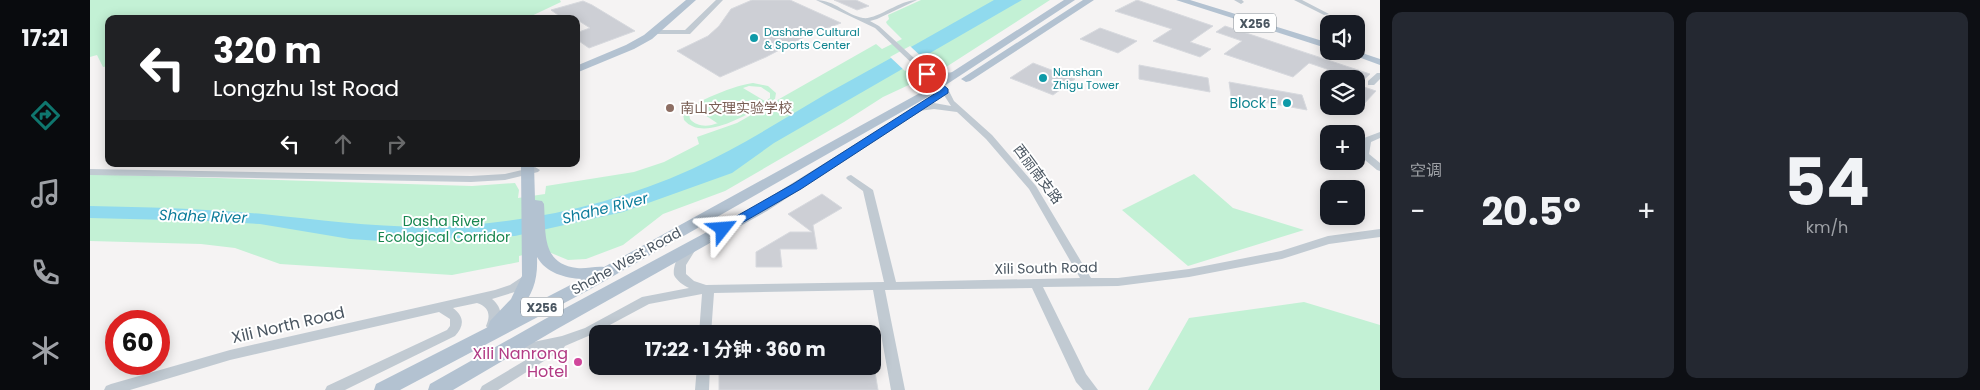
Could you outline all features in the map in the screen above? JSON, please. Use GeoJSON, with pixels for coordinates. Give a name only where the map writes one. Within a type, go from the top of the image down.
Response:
{"type":"FeatureCollection","features":[{"type":"Feature","properties":{"kind":"main road"},"geometry":{"type":"LineString","coordinates":[[580,64],[627,45],[646,34],[686,0]]}},
{"type":"Feature","properties":{"kind":"main road"},"geometry":{"type":"LineString","coordinates":[[580,68],[630,47],[655,32],[691,0]]}},
{"type":"Feature","properties":{"kind":"main road","name":"Shahe West Road"},"geometry":{"type":"LineString","coordinates":[[437,390],[797,187],[941,91],[955,74],[1070,0]]}},
{"type":"Feature","properties":{"kind":"main road","name":"Shahe West Road"},"geometry":{"type":"LineString","coordinates":[[383,390],[612,269],[941,91],[1090,0]]}},
{"type":"Feature","properties":{"kind":"main road","name":"X256"},"geometry":{"type":"LineString","coordinates":[[1181,0],[1320,43]]}},
{"type":"Feature","properties":{"kind":"main road","name":"X256"},"geometry":{"type":"LineString","coordinates":[[1198,0],[1320,37]]}},
{"type":"Feature","properties":{"kind":"main road"},"geometry":{"type":"LineString","coordinates":[[1365,51],[1380,55]]}},
{"type":"Feature","properties":{"kind":"main road"},"geometry":{"type":"LineString","coordinates":[[1365,57],[1380,62]]}},
{"type":"Feature","properties":{"kind":"main road"},"geometry":{"type":"LineString","coordinates":[[488,333],[519,301],[530,276],[536,250],[530,168]]}},
{"type":"Feature","properties":{"kind":"main road"},"geometry":{"type":"LineString","coordinates":[[536,250],[559,268],[574,273],[599,273],[612,269]]}},
{"type":"Feature","properties":{"kind":"street"},"geometry":{"type":"LineString","coordinates":[[655,32],[687,32],[720,0]]}},
{"type":"Feature","properties":{"kind":"street"},"geometry":{"type":"LineString","coordinates":[[811,0],[860,20],[941,91]]}},
{"type":"Feature","properties":{"kind":"street"},"geometry":{"type":"LineString","coordinates":[[819,0],[882,31],[941,91]]}},
{"type":"Feature","properties":{"kind":"street"},"geometry":{"type":"LineString","coordinates":[[860,20],[907,0]]}},
{"type":"Feature","properties":{"kind":"street"},"geometry":{"type":"LineString","coordinates":[[860,20],[883,14],[914,0]]}},
{"type":"Feature","properties":{"kind":"street"},"geometry":{"type":"LineString","coordinates":[[1297,0],[1326,14]]}},
{"type":"Feature","properties":{"kind":"street"},"geometry":{"type":"LineString","coordinates":[[882,31],[879,20],[883,14]]}},
{"type":"Feature","properties":{"kind":"street"},"geometry":{"type":"LineString","coordinates":[[921,69],[936,74],[955,74]]}},
{"type":"Feature","properties":{"kind":"street"},"geometry":{"type":"LineString","coordinates":[[1371,83],[1380,75]]}},
{"type":"Feature","properties":{"kind":"street","name":"西丽南支路"},"geometry":{"type":"LineString","coordinates":[[941,91],[994,142],[1033,188],[1088,283]]}},
{"type":"Feature","properties":{"kind":"street"},"geometry":{"type":"LineString","coordinates":[[914,110],[941,106],[966,114]]}},
{"type":"Feature","properties":{"kind":"street"},"geometry":{"type":"LineString","coordinates":[[1380,135],[1367,140],[1364,155],[1380,168]]}},
{"type":"Feature","properties":{"kind":"street"},"geometry":{"type":"LineString","coordinates":[[90,166],[105,166]]}},
{"type":"Feature","properties":{"kind":"street"},"geometry":{"type":"LineString","coordinates":[[136,167],[456,174],[530,168]]}},
{"type":"Feature","properties":{"kind":"street"},"geometry":{"type":"LineString","coordinates":[[90,172],[453,179],[490,178],[530,168]]}},
{"type":"Feature","properties":{"kind":"street"},"geometry":{"type":"LineString","coordinates":[[851,178],[868,190],[891,285]]}},
{"type":"Feature","properties":{"kind":"street","name":"Xili South Road"},"geometry":{"type":"LineString","coordinates":[[499,354],[564,341],[589,331],[646,300],[708,289],[1118,282],[1189,273],[1282,255],[1328,240],[1380,234]]}},
{"type":"Feature","properties":{"kind":"street","name":"Xili South Road"},"geometry":{"type":"LineString","coordinates":[[700,241],[682,259],[679,269],[680,275],[690,284],[708,289]]}},
{"type":"Feature","properties":{"kind":"street","name":"Xili North Road"},"geometry":{"type":"LineString","coordinates":[[111,390],[230,355],[506,291],[522,283],[530,276]]}},
{"type":"Feature","properties":{"kind":"street"},"geometry":{"type":"LineString","coordinates":[[1036,284],[1081,378],[1091,390]]}},
{"type":"Feature","properties":{"kind":"street"},"geometry":{"type":"LineString","coordinates":[[878,286],[898,390]]}},
{"type":"Feature","properties":{"kind":"street"},"geometry":{"type":"LineString","coordinates":[[706,325],[708,289]]}},
{"type":"Feature","properties":{"kind":"street"},"geometry":{"type":"LineString","coordinates":[[472,344],[488,333],[496,318],[494,308],[487,301],[475,299]]}},
{"type":"Feature","properties":{"kind":"street"},"geometry":{"type":"LineString","coordinates":[[332,390],[451,333],[456,327],[456,318],[453,314],[439,306]]}},
{"type":"Feature","properties":{"kind":"street"},"geometry":{"type":"LineString","coordinates":[[487,390],[539,359],[564,341]]}},
{"type":"Feature","properties":{"kind":"street"},"geometry":{"type":"LineString","coordinates":[[702,390],[703,375]]}},
{"type":"Feature","properties":{"kind":"green space"},"geometry":{"type":"Polygon","coordinates":[[[90,0],[560,0],[561,2],[533,15],[105,15],[105,67],[103,67],[97,55],[90,57],[90,0]]]}},
{"type":"Feature","properties":{"kind":"green space","name":"Dasha River Ecological Corridor"},"geometry":{"type":"Polygon","coordinates":[[[921,0],[1050,0],[943,69],[883,97],[844,122],[725,191],[663,214],[623,245],[586,259],[568,260],[544,250],[519,256],[519,262],[452,275],[280,264],[235,248],[201,244],[90,241],[90,174],[472,186],[515,183],[519,190],[518,198],[545,194],[546,186],[634,172],[664,162],[699,144],[697,137],[737,123],[876,44],[882,49],[902,39],[887,24],[888,15],[921,0]]]}},
{"type":"Feature","properties":{"kind":"green space"},"geometry":{"type":"Polygon","coordinates":[[[753,83],[768,86],[776,93],[775,99],[738,119],[714,127],[703,128],[693,126],[684,120],[683,114],[695,104],[716,94],[753,83]],[[749,86],[743,88],[765,101],[770,98],[770,93],[761,87],[749,86]],[[696,109],[689,114],[690,119],[696,124],[710,125],[718,123],[717,123],[696,109]]]}},
{"type":"Feature","properties":{"kind":"green space"},"geometry":{"type":"Polygon","coordinates":[[[1194,174],[1233,208],[1304,230],[1188,266],[1122,210],[1194,174]]]}},
{"type":"Feature","properties":{"kind":"green space"},"geometry":{"type":"Polygon","coordinates":[[[1304,302],[1380,325],[1380,390],[1148,390],[1189,318],[1304,302]]]}},
{"type":"Feature","properties":{"kind":"water","name":"Shahe River"},"geometry":{"type":"Polygon","coordinates":[[[994,0],[1022,0],[774,143],[732,173],[623,212],[515,236],[381,241],[350,239],[260,224],[90,218],[90,206],[112,206],[241,212],[391,226],[443,227],[526,218],[583,207],[638,190],[709,161],[994,0]]]}},
{"type":"Feature","properties":{"kind":"pier"},"geometry":{"type":"Polygon","coordinates":[[[910,46],[925,60],[905,71],[890,57],[910,46]]]}},
{"type":"Feature","properties":{"kind":"building","name":"Dashahe Cultural & Sports Center"},"geometry":{"type":"Polygon","coordinates":[[[752,0],[790,0],[841,23],[806,36],[766,57],[720,77],[677,51],[708,36],[719,26],[731,9],[752,0]]]}},
{"type":"Feature","properties":{"kind":"building"},"geometry":{"type":"Polygon","coordinates":[[[834,0],[856,0],[869,6],[857,10],[834,0]]]}},
{"type":"Feature","properties":{"kind":"building"},"geometry":{"type":"Polygon","coordinates":[[[1137,0],[1213,26],[1190,42],[1211,49],[1200,57],[1153,41],[1172,29],[1115,11],[1137,0]]]}},
{"type":"Feature","properties":{"kind":"building"},"geometry":{"type":"Polygon","coordinates":[[[583,1],[635,31],[589,48],[580,42],[580,32],[590,28],[580,22],[580,15],[558,15],[551,10],[583,1]]]}},
{"type":"Feature","properties":{"kind":"building"},"geometry":{"type":"Polygon","coordinates":[[[1225,26],[1320,57],[1320,60],[1328,60],[1358,70],[1330,70],[1309,63],[1293,77],[1224,54],[1242,41],[1216,32],[1225,26]]]}},
{"type":"Feature","properties":{"kind":"building"},"geometry":{"type":"Polygon","coordinates":[[[1100,28],[1137,41],[1118,53],[1080,39],[1100,28]]]}},
{"type":"Feature","properties":{"kind":"building","name":"Nanshan Zhigu Tower"},"geometry":{"type":"Polygon","coordinates":[[[1033,63],[1075,79],[1053,95],[1010,78],[1033,63]]]}},
{"type":"Feature","properties":{"kind":"building"},"geometry":{"type":"Polygon","coordinates":[[[1139,65],[1208,78],[1210,92],[1139,79],[1139,65]]]}},
{"type":"Feature","properties":{"kind":"building","name":"Block E"},"geometry":{"type":"Polygon","coordinates":[[[1229,82],[1302,95],[1307,110],[1231,96],[1229,82]]]}},
{"type":"Feature","properties":{"kind":"building"},"geometry":{"type":"Polygon","coordinates":[[[1365,87],[1376,91],[1365,103],[1365,87]]]}},
{"type":"Feature","properties":{"kind":"building"},"geometry":{"type":"Polygon","coordinates":[[[822,194],[842,208],[813,225],[817,249],[780,249],[782,267],[756,267],[756,252],[790,232],[812,232],[788,214],[822,194]]]}},
{"type":"Feature","properties":{"kind":"building"},"geometry":{"type":"Polygon","coordinates":[[[719,375],[876,375],[878,390],[719,390],[719,375]]]}},
{"type":"Feature","properties":{"kind":"place","name":"Dashahe Cultural & Sports Center"},"geometry":{"type":"Point","coordinates":[754,38]}},
{"type":"Feature","properties":{"kind":"place","name":"Nanshan Zhigu Tower"},"geometry":{"type":"Point","coordinates":[1043,78]}},
{"type":"Feature","properties":{"kind":"place","name":"Block E"},"geometry":{"type":"Point","coordinates":[1287,103]}},
{"type":"Feature","properties":{"kind":"place","name":"南山文理实验学校"},"geometry":{"type":"Point","coordinates":[670,108]}},
{"type":"Feature","properties":{"kind":"place","name":"Xili Nanrong Hotel"},"geometry":{"type":"Point","coordinates":[578,362]}},
{"type":"Feature","properties":{"kind":"route"},"geometry":{"type":"LineString","coordinates":[[723,229],[797,187],[945,91],[927,74]]}}]}
